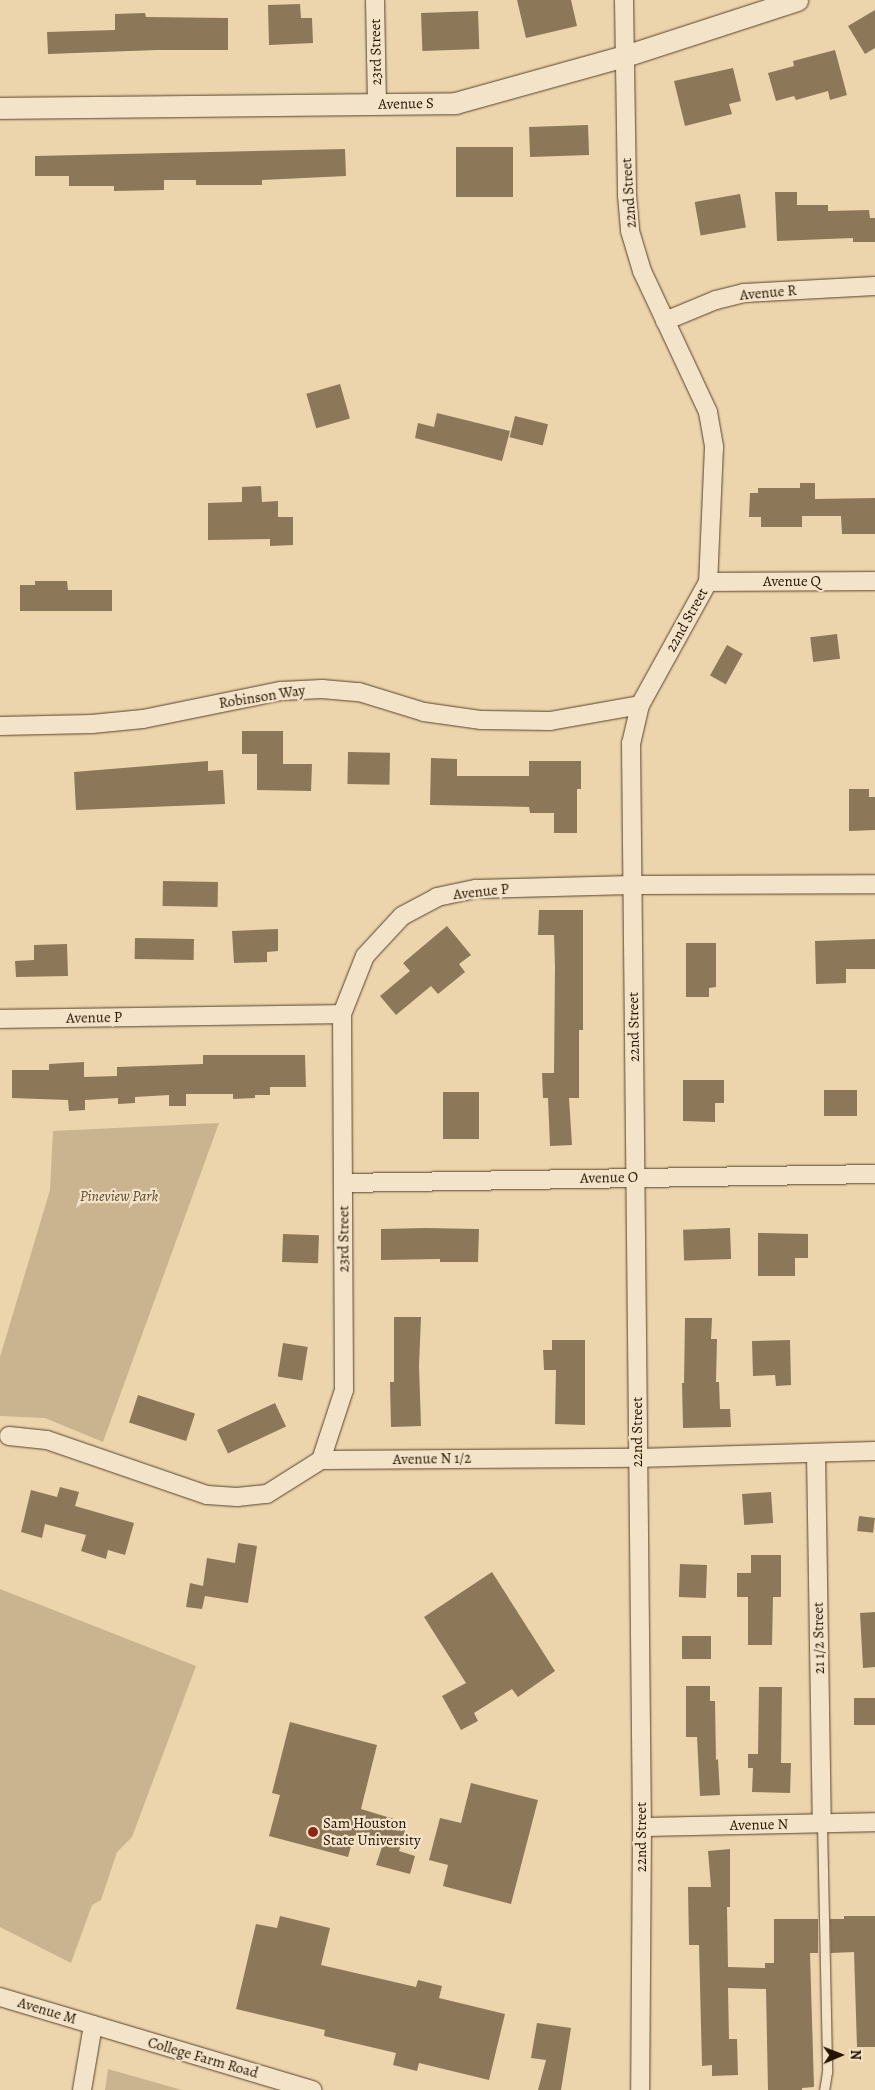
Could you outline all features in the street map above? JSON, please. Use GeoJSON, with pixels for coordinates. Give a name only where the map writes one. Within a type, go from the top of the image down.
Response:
{"type":"FeatureCollection","features":[{"type":"Feature","properties":{"kind":"street","name":"23rd Street"},"geometry":{"type":"LineString","coordinates":[[375,0],[377,104]]}},
{"type":"Feature","properties":{"kind":"street","name":"22nd Street"},"geometry":{"type":"LineString","coordinates":[[624,0],[627,195],[630,230],[642,271],[708,412],[714,447],[708,582],[640,706],[631,743],[642,1828],[640,2090]]}},
{"type":"Feature","properties":{"kind":"street","name":"Avenue S"},"geometry":{"type":"LineString","coordinates":[[0,108],[455,103],[624,56],[797,0]]}},
{"type":"Feature","properties":{"kind":"street","name":"Avenue R"},"geometry":{"type":"LineString","coordinates":[[666,321],[716,300],[744,293],[875,286]]}},
{"type":"Feature","properties":{"kind":"street","name":"Avenue Q"},"geometry":{"type":"LineString","coordinates":[[708,582],[875,581]]}},
{"type":"Feature","properties":{"kind":"street","name":"Robinson Way"},"geometry":{"type":"LineString","coordinates":[[0,726],[92,724],[143,719],[281,691],[322,689],[359,692],[424,712],[481,720],[550,721],[640,706]]}},
{"type":"Feature","properties":{"kind":"street","name":"Avenue P"},"geometry":{"type":"LineString","coordinates":[[0,1019],[342,1014],[365,956],[402,916],[437,897],[476,889],[632,885],[875,884]]}},
{"type":"Feature","properties":{"kind":"street","name":"23rd Street"},"geometry":{"type":"LineString","coordinates":[[321,1460],[344,1390],[342,1014]]}},
{"type":"Feature","properties":{"kind":"street","name":"Avenue O"},"geometry":{"type":"LineString","coordinates":[[344,1183],[875,1174]]}},
{"type":"Feature","properties":{"kind":"street"},"geometry":{"type":"LineString","coordinates":[[8,1436],[47,1440],[214,1496],[237,1497],[267,1494],[291,1481],[321,1460]]}},
{"type":"Feature","properties":{"kind":"street","name":"Avenue N 1/2"},"geometry":{"type":"LineString","coordinates":[[321,1460],[638,1458],[875,1451]]}},
{"type":"Feature","properties":{"kind":"street","name":"21 1/2 Street"},"geometry":{"type":"LineString","coordinates":[[816,1453],[822,1823]]}},
{"type":"Feature","properties":{"kind":"street","name":"Avenue N"},"geometry":{"type":"LineString","coordinates":[[642,1828],[875,1822]]}},
{"type":"Feature","properties":{"kind":"street","name":"Avenue M"},"geometry":{"type":"LineString","coordinates":[[0,1997],[93,2025]]}},
{"type":"Feature","properties":{"kind":"street"},"geometry":{"type":"LineString","coordinates":[[82,2090],[93,2025]]}},
{"type":"Feature","properties":{"kind":"street","name":"College Farm Road"},"geometry":{"type":"LineString","coordinates":[[93,2025],[312,2090]]}},
{"type":"Feature","properties":{"kind":"lane"},"geometry":{"type":"LineString","coordinates":[[822,1823],[828,2072],[824,2090]]}},
{"type":"Feature","properties":{"kind":"green space","name":"Pineview Park"},"geometry":{"type":"Polygon","coordinates":[[[219,1123],[103,1442],[45,1418],[0,1416],[0,1357],[50,1190],[53,1131],[219,1123]]]}},
{"type":"Feature","properties":{"kind":"green space"},"geometry":{"type":"Polygon","coordinates":[[[0,1589],[196,1666],[132,1837],[117,1852],[101,1900],[92,1905],[71,1963],[0,1927],[0,1589]]]}},
{"type":"Feature","properties":{"kind":"green space"},"geometry":{"type":"Polygon","coordinates":[[[108,2069],[182,2090],[105,2090],[108,2069]]]}},
{"type":"Feature","properties":{"kind":"building"},"geometry":{"type":"Polygon","coordinates":[[[517,0],[571,0],[577,26],[526,38],[517,0]]]}},
{"type":"Feature","properties":{"kind":"building"},"geometry":{"type":"Polygon","coordinates":[[[300,4],[301,18],[312,18],[313,43],[269,45],[268,5],[300,4]]]}},
{"type":"Feature","properties":{"kind":"building"},"geometry":{"type":"Polygon","coordinates":[[[875,10],[875,48],[865,54],[848,26],[875,10]]]}},
{"type":"Feature","properties":{"kind":"building"},"geometry":{"type":"Polygon","coordinates":[[[478,11],[479,49],[422,51],[421,13],[478,11]]]}},
{"type":"Feature","properties":{"kind":"building"},"geometry":{"type":"Polygon","coordinates":[[[145,13],[146,17],[228,18],[228,50],[157,50],[48,54],[47,32],[115,30],[115,14],[145,13]]]}},
{"type":"Feature","properties":{"kind":"building"},"geometry":{"type":"Polygon","coordinates":[[[835,50],[847,95],[830,100],[828,91],[796,100],[794,96],[776,101],[768,73],[794,66],[793,61],[835,50]]]}},
{"type":"Feature","properties":{"kind":"building"},"geometry":{"type":"Polygon","coordinates":[[[733,68],[741,101],[729,104],[732,114],[685,126],[674,81],[733,68]]]}},
{"type":"Feature","properties":{"kind":"building"},"geometry":{"type":"Polygon","coordinates":[[[588,125],[589,155],[530,157],[529,127],[588,125]]]}},
{"type":"Feature","properties":{"kind":"building"},"geometry":{"type":"Polygon","coordinates":[[[456,147],[513,147],[513,197],[456,197],[456,147]]]}},
{"type":"Feature","properties":{"kind":"building"},"geometry":{"type":"Polygon","coordinates":[[[345,149],[346,176],[262,180],[262,185],[196,185],[196,180],[164,180],[164,190],[114,191],[114,186],[69,186],[69,176],[35,176],[35,156],[345,149]]]}},
{"type":"Feature","properties":{"kind":"building"},"geometry":{"type":"Polygon","coordinates":[[[775,192],[797,192],[797,205],[828,205],[828,211],[869,210],[870,218],[875,218],[875,242],[853,242],[853,238],[777,241],[775,192]]]}},
{"type":"Feature","properties":{"kind":"building"},"geometry":{"type":"Polygon","coordinates":[[[740,194],[746,227],[701,235],[695,202],[740,194]]]}},
{"type":"Feature","properties":{"kind":"building"},"geometry":{"type":"Polygon","coordinates":[[[340,384],[350,419],[316,428],[306,394],[340,384]]]}},
{"type":"Feature","properties":{"kind":"building"},"geometry":{"type":"Polygon","coordinates":[[[437,413],[510,431],[502,461],[415,438],[418,423],[434,427],[437,413]]]}},
{"type":"Feature","properties":{"kind":"building"},"geometry":{"type":"Polygon","coordinates":[[[515,416],[548,424],[543,446],[510,437],[515,416]]]}},
{"type":"Feature","properties":{"kind":"building"},"geometry":{"type":"Polygon","coordinates":[[[800,483],[815,483],[815,499],[875,498],[875,534],[842,534],[841,516],[802,516],[802,527],[761,527],[761,517],[749,517],[750,493],[758,493],[758,488],[800,488],[800,483]]]}},
{"type":"Feature","properties":{"kind":"building"},"geometry":{"type":"Polygon","coordinates":[[[261,486],[262,502],[278,501],[278,517],[293,517],[293,545],[270,546],[270,539],[208,540],[208,503],[242,502],[242,487],[261,486]]]}},
{"type":"Feature","properties":{"kind":"building"},"geometry":{"type":"Polygon","coordinates":[[[35,581],[67,581],[68,590],[112,590],[112,611],[20,611],[20,585],[35,585],[35,581]]]}},
{"type":"Feature","properties":{"kind":"building"},"geometry":{"type":"Polygon","coordinates":[[[837,634],[840,659],[813,662],[810,637],[837,634]]]}},
{"type":"Feature","properties":{"kind":"building"},"geometry":{"type":"Polygon","coordinates":[[[727,645],[743,654],[726,684],[710,676],[727,645]]]}},
{"type":"Feature","properties":{"kind":"building"},"geometry":{"type":"Polygon","coordinates":[[[242,731],[283,731],[283,764],[312,764],[311,791],[257,790],[257,754],[242,754],[242,731]]]}},
{"type":"Feature","properties":{"kind":"building"},"geometry":{"type":"Polygon","coordinates":[[[348,752],[390,753],[389,785],[347,784],[348,752]]]}},
{"type":"Feature","properties":{"kind":"building"},"geometry":{"type":"Polygon","coordinates":[[[431,758],[457,759],[457,776],[529,776],[529,761],[581,761],[581,789],[577,789],[577,833],[554,833],[554,813],[530,813],[529,807],[430,805],[431,758]]]}},
{"type":"Feature","properties":{"kind":"building"},"geometry":{"type":"Polygon","coordinates":[[[208,761],[208,771],[223,770],[225,804],[76,810],[74,772],[208,761]]]}},
{"type":"Feature","properties":{"kind":"building"},"geometry":{"type":"Polygon","coordinates":[[[849,789],[869,789],[869,797],[875,797],[875,830],[849,831],[849,789]]]}},
{"type":"Feature","properties":{"kind":"building"},"geometry":{"type":"Polygon","coordinates":[[[163,881],[218,882],[218,907],[163,906],[163,881]]]}},
{"type":"Feature","properties":{"kind":"building"},"geometry":{"type":"Polygon","coordinates":[[[539,910],[583,910],[583,1030],[579,1030],[579,1098],[569,1098],[572,1145],[550,1146],[548,1098],[543,1098],[542,1073],[554,1073],[555,966],[554,935],[538,935],[539,910]]]}},
{"type":"Feature","properties":{"kind":"building"},"geometry":{"type":"Polygon","coordinates":[[[447,926],[471,955],[459,964],[465,972],[438,994],[431,986],[396,1015],[380,996],[410,971],[403,963],[447,926]]]}},
{"type":"Feature","properties":{"kind":"building"},"geometry":{"type":"Polygon","coordinates":[[[278,929],[278,951],[267,952],[267,962],[234,963],[232,931],[278,929]]]}},
{"type":"Feature","properties":{"kind":"building"},"geometry":{"type":"Polygon","coordinates":[[[135,938],[194,939],[194,960],[135,959],[135,938]]]}},
{"type":"Feature","properties":{"kind":"building"},"geometry":{"type":"Polygon","coordinates":[[[875,939],[875,969],[846,969],[846,983],[816,984],[815,941],[875,939]]]}},
{"type":"Feature","properties":{"kind":"building"},"geometry":{"type":"Polygon","coordinates":[[[686,943],[716,943],[716,987],[709,988],[709,997],[686,997],[686,943]]]}},
{"type":"Feature","properties":{"kind":"building"},"geometry":{"type":"Polygon","coordinates":[[[67,944],[68,976],[16,977],[15,961],[34,960],[34,945],[67,944]]]}},
{"type":"Feature","properties":{"kind":"building"},"geometry":{"type":"Polygon","coordinates":[[[203,1055],[305,1055],[306,1087],[270,1087],[270,1095],[255,1095],[255,1098],[233,1099],[233,1094],[186,1094],[186,1106],[169,1106],[169,1095],[135,1097],[135,1103],[118,1104],[118,1098],[85,1100],[85,1110],[69,1111],[68,1100],[12,1098],[12,1070],[49,1070],[49,1064],[84,1062],[84,1077],[117,1076],[117,1067],[203,1064],[203,1055]]]}},
{"type":"Feature","properties":{"kind":"building"},"geometry":{"type":"Polygon","coordinates":[[[683,1080],[724,1080],[724,1103],[715,1103],[715,1122],[683,1121],[683,1080]]]}},
{"type":"Feature","properties":{"kind":"building"},"geometry":{"type":"Polygon","coordinates":[[[824,1090],[857,1090],[857,1116],[824,1116],[824,1090]]]}},
{"type":"Feature","properties":{"kind":"building"},"geometry":{"type":"Polygon","coordinates":[[[443,1092],[479,1092],[479,1139],[443,1139],[443,1092]]]}},
{"type":"Feature","properties":{"kind":"building"},"geometry":{"type":"Polygon","coordinates":[[[730,1228],[731,1259],[684,1261],[683,1230],[730,1228]]]}},
{"type":"Feature","properties":{"kind":"building"},"geometry":{"type":"Polygon","coordinates":[[[381,1229],[479,1229],[478,1262],[440,1262],[440,1259],[381,1260],[381,1229]]]}},
{"type":"Feature","properties":{"kind":"building"},"geometry":{"type":"Polygon","coordinates":[[[758,1233],[808,1234],[808,1258],[795,1258],[795,1276],[758,1276],[758,1233]]]}},
{"type":"Feature","properties":{"kind":"building"},"geometry":{"type":"Polygon","coordinates":[[[283,1234],[319,1235],[318,1263],[282,1262],[283,1234]]]}},
{"type":"Feature","properties":{"kind":"building"},"geometry":{"type":"Polygon","coordinates":[[[394,1317],[421,1317],[419,1366],[421,1426],[391,1427],[390,1382],[394,1382],[394,1317]]]}},
{"type":"Feature","properties":{"kind":"building"},"geometry":{"type":"Polygon","coordinates":[[[685,1318],[712,1318],[711,1339],[717,1339],[716,1382],[719,1382],[720,1409],[730,1409],[731,1427],[683,1428],[682,1383],[684,1383],[685,1318]]]}},
{"type":"Feature","properties":{"kind":"building"},"geometry":{"type":"Polygon","coordinates":[[[552,1340],[585,1340],[585,1425],[555,1424],[556,1370],[544,1370],[543,1350],[552,1350],[552,1340]]]}},
{"type":"Feature","properties":{"kind":"building"},"geometry":{"type":"Polygon","coordinates":[[[790,1340],[791,1385],[776,1386],[775,1375],[753,1376],[752,1341],[790,1340]]]}},
{"type":"Feature","properties":{"kind":"building"},"geometry":{"type":"Polygon","coordinates":[[[283,1343],[308,1347],[302,1380],[278,1377],[283,1343]]]}},
{"type":"Feature","properties":{"kind":"building"},"geometry":{"type":"Polygon","coordinates":[[[138,1395],[195,1414],[186,1441],[129,1423],[138,1395]]]}},
{"type":"Feature","properties":{"kind":"building"},"geometry":{"type":"Polygon","coordinates":[[[275,1403],[286,1427],[228,1454],[217,1430],[275,1403]]]}},
{"type":"Feature","properties":{"kind":"building"},"geometry":{"type":"Polygon","coordinates":[[[60,1487],[79,1492],[75,1506],[134,1523],[125,1555],[108,1550],[106,1559],[81,1551],[86,1535],[45,1524],[42,1538],[21,1532],[31,1490],[57,1497],[60,1487]]]}},
{"type":"Feature","properties":{"kind":"building"},"geometry":{"type":"Polygon","coordinates":[[[771,1492],[773,1523],[744,1525],[742,1494],[771,1492]]]}},
{"type":"Feature","properties":{"kind":"building"},"geometry":{"type":"Polygon","coordinates":[[[859,1516],[875,1518],[873,1533],[857,1531],[859,1516]]]}},
{"type":"Feature","properties":{"kind":"building"},"geometry":{"type":"Polygon","coordinates":[[[238,1543],[257,1546],[248,1603],[205,1596],[202,1609],[186,1607],[190,1583],[203,1586],[207,1558],[235,1563],[238,1543]]]}},
{"type":"Feature","properties":{"kind":"building"},"geometry":{"type":"Polygon","coordinates":[[[751,1555],[781,1555],[781,1597],[773,1597],[772,1645],[748,1645],[748,1597],[737,1597],[737,1573],[751,1573],[751,1555]]]}},
{"type":"Feature","properties":{"kind":"building"},"geometry":{"type":"Polygon","coordinates":[[[680,1564],[707,1565],[706,1598],[679,1597],[680,1564]]]}},
{"type":"Feature","properties":{"kind":"building"},"geometry":{"type":"Polygon","coordinates":[[[492,1572],[555,1671],[518,1697],[512,1689],[474,1713],[478,1721],[461,1730],[442,1696],[466,1683],[424,1617],[492,1572]]]}},
{"type":"Feature","properties":{"kind":"building"},"geometry":{"type":"Polygon","coordinates":[[[875,1612],[875,1667],[863,1668],[860,1613],[875,1612]]]}},
{"type":"Feature","properties":{"kind":"building"},"geometry":{"type":"Polygon","coordinates":[[[682,1636],[711,1636],[711,1659],[682,1659],[682,1636]]]}},
{"type":"Feature","properties":{"kind":"building"},"geometry":{"type":"Polygon","coordinates":[[[686,1686],[710,1686],[710,1701],[715,1701],[716,1760],[718,1759],[720,1795],[700,1796],[697,1737],[686,1737],[686,1686]]]}},
{"type":"Feature","properties":{"kind":"building"},"geometry":{"type":"Polygon","coordinates":[[[759,1687],[782,1687],[781,1763],[791,1763],[790,1793],[752,1792],[753,1768],[748,1768],[748,1754],[758,1754],[759,1687]]]}},
{"type":"Feature","properties":{"kind":"building"},"geometry":{"type":"Polygon","coordinates":[[[854,1698],[875,1698],[875,1725],[854,1725],[854,1698]]]}},
{"type":"Feature","properties":{"kind":"building"},"geometry":{"type":"Polygon","coordinates":[[[290,1722],[377,1745],[361,1809],[407,1823],[399,1851],[415,1856],[410,1874],[376,1865],[383,1844],[354,1835],[348,1857],[269,1836],[280,1795],[272,1793],[290,1722]]]}},
{"type":"Feature","properties":{"kind":"building"},"geometry":{"type":"Polygon","coordinates":[[[471,1783],[538,1800],[511,1904],[443,1886],[448,1865],[429,1860],[440,1818],[461,1823],[471,1783]]]}},
{"type":"Feature","properties":{"kind":"building"},"geometry":{"type":"Polygon","coordinates":[[[730,1849],[730,1907],[727,1907],[728,1967],[765,1968],[765,1963],[774,1963],[774,1919],[818,1919],[818,1953],[810,1953],[814,2087],[802,2088],[802,2090],[768,2090],[766,1989],[728,1988],[729,2039],[737,2039],[738,2075],[712,2076],[712,2065],[702,2066],[699,1945],[689,1945],[688,1887],[711,1887],[708,1851],[730,1849]]]}},
{"type":"Feature","properties":{"kind":"building"},"geometry":{"type":"Polygon","coordinates":[[[280,1916],[330,1928],[321,1965],[416,1987],[418,1980],[442,1986],[439,1998],[505,2014],[489,2080],[419,2063],[417,2071],[393,2065],[396,2053],[324,2036],[325,2030],[236,2009],[256,1924],[277,1928],[280,1916]]]}},
{"type":"Feature","properties":{"kind":"building"},"geometry":{"type":"Polygon","coordinates":[[[844,1916],[875,1916],[875,2047],[857,2047],[854,1952],[831,1953],[830,1919],[844,1919],[844,1916]]]}},
{"type":"Feature","properties":{"kind":"building"},"geometry":{"type":"Polygon","coordinates":[[[537,2023],[571,2028],[561,2090],[538,2090],[546,2060],[531,2058],[537,2023]]]}},
{"type":"Feature","properties":{"kind":"place","name":"Sam Houston State University"},"geometry":{"type":"Point","coordinates":[313,1832]}}]}
